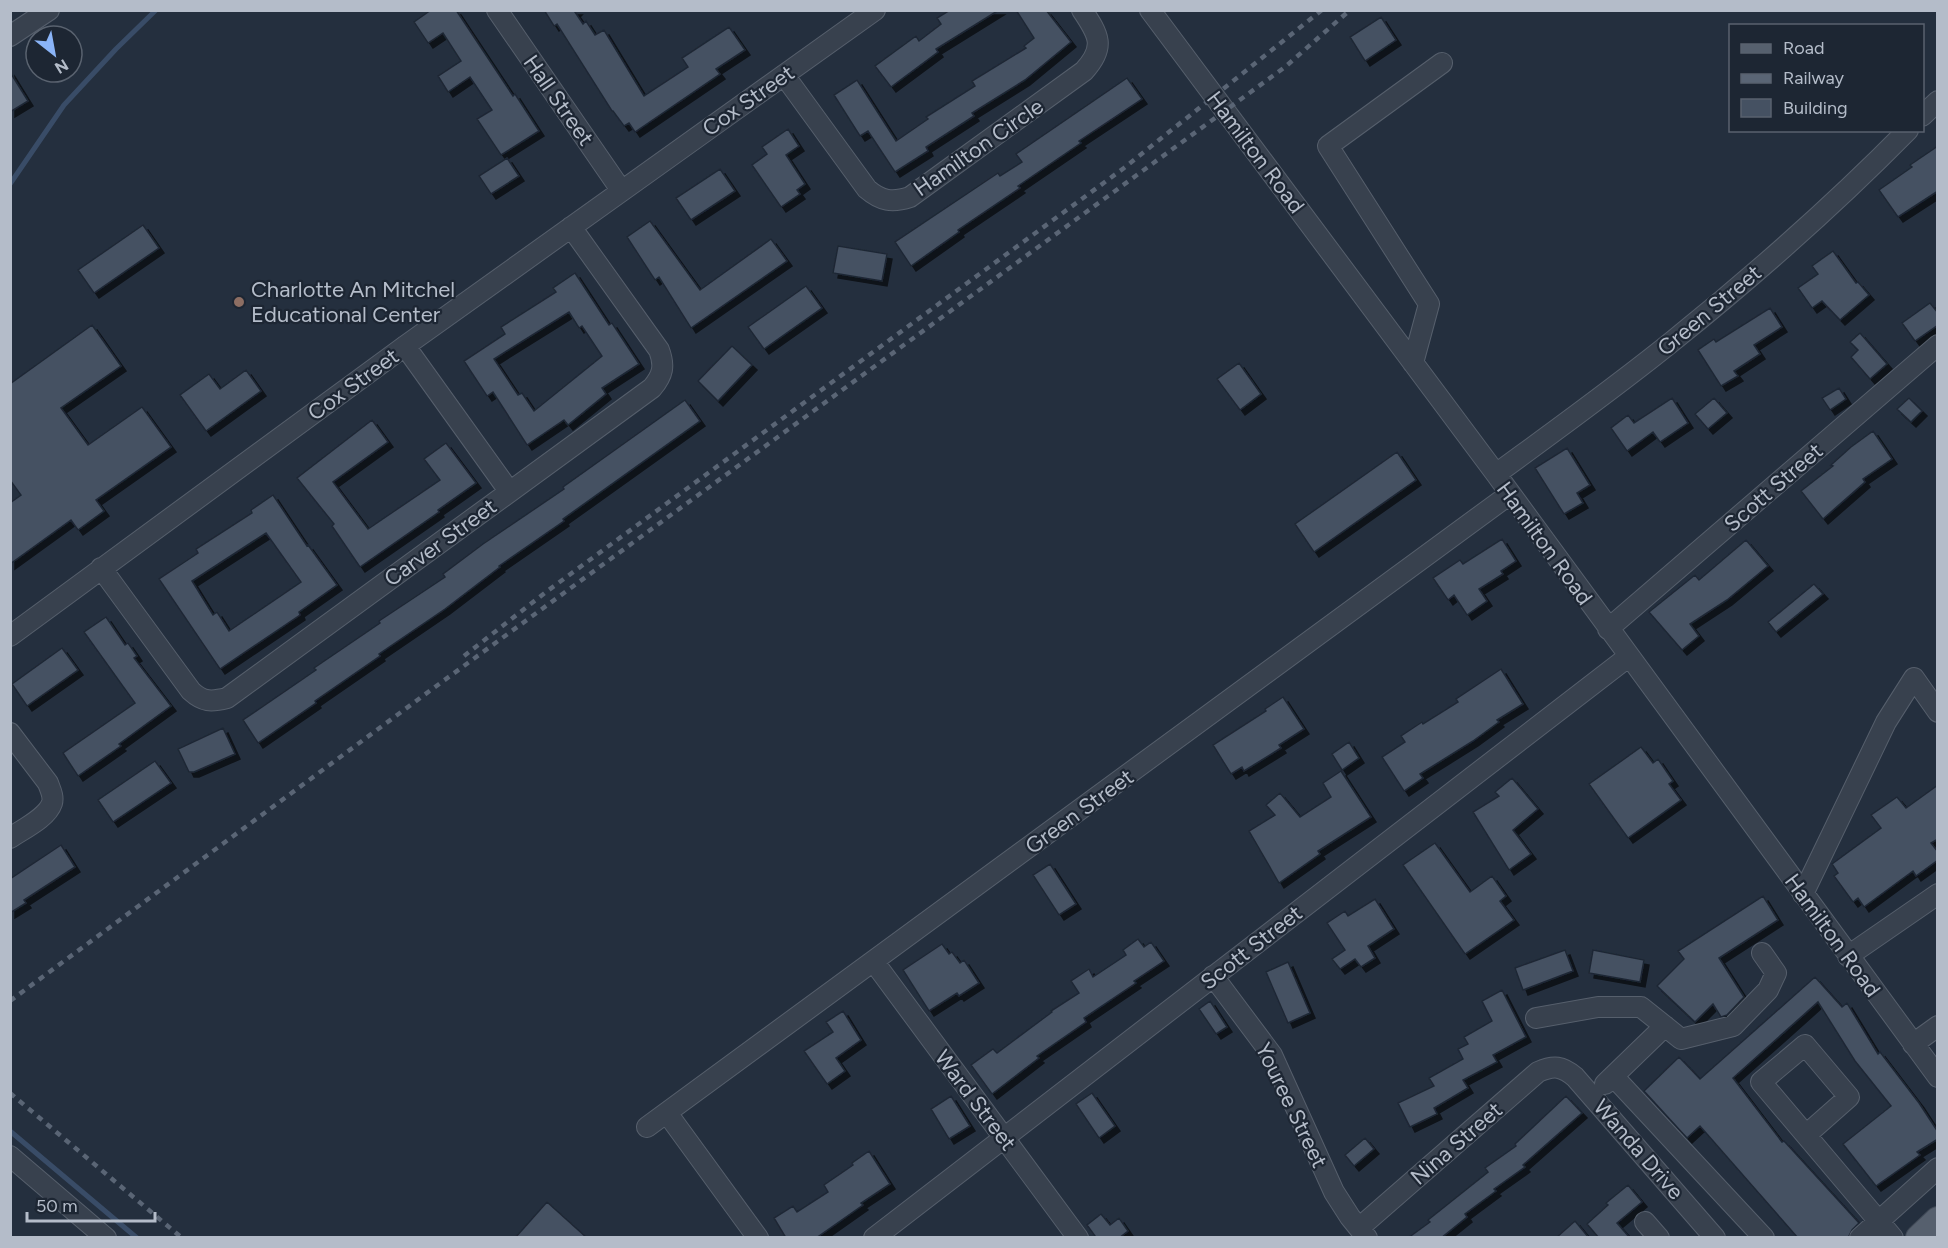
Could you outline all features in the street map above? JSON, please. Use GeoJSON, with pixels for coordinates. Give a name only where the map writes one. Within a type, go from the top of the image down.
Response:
{"type":"FeatureCollection","features":[{"type":"Feature","properties":{"kind":"main road"},"geometry":{"type":"LineString","coordinates":[[1919,1238],[1938,1220]]}},
{"type":"Feature","properties":{"kind":"street"},"geometry":{"type":"LineString","coordinates":[[10,36],[49,10]]}},
{"type":"Feature","properties":{"kind":"street","name":"Hall Street"},"geometry":{"type":"LineString","coordinates":[[497,10],[621,190]]}},
{"type":"Feature","properties":{"kind":"street","name":"Cox Street"},"geometry":{"type":"LineString","coordinates":[[10,636],[405,346],[875,10]]}},
{"type":"Feature","properties":{"kind":"street","name":"Hamilton Circle"},"geometry":{"type":"LineString","coordinates":[[784,75],[867,189],[884,200],[896,201],[910,197],[1084,71],[1093,62],[1098,50],[1099,38],[1082,10]]}},
{"type":"Feature","properties":{"kind":"street","name":"Hamilton Road"},"geometry":{"type":"LineString","coordinates":[[1150,10],[1496,474],[1628,657],[1937,1075]]}},
{"type":"Feature","properties":{"kind":"street"},"geometry":{"type":"LineString","coordinates":[[1413,363],[1429,304],[1328,146],[1442,63]]}},
{"type":"Feature","properties":{"kind":"street"},"geometry":{"type":"LineString","coordinates":[[1924,115],[1938,101]]}},
{"type":"Feature","properties":{"kind":"street","name":"Green Street"},"geometry":{"type":"LineString","coordinates":[[1496,474],[1636,370],[1728,296],[1845,192],[1906,132]]}},
{"type":"Feature","properties":{"kind":"street","name":"Carver Street"},"geometry":{"type":"LineString","coordinates":[[101,568],[191,691],[201,700],[213,702],[227,698],[652,388],[663,372],[659,350],[571,227]]}},
{"type":"Feature","properties":{"kind":"street","name":"Scott Street"},"geometry":{"type":"LineString","coordinates":[[1608,629],[1938,345]]}},
{"type":"Feature","properties":{"kind":"street"},"geometry":{"type":"LineString","coordinates":[[405,346],[510,491]]}},
{"type":"Feature","properties":{"kind":"street","name":"Green Street"},"geometry":{"type":"LineString","coordinates":[[647,1127],[1510,494]]}},
{"type":"Feature","properties":{"kind":"street","name":"Scott Street"},"geometry":{"type":"LineString","coordinates":[[874,1238],[1628,657]]}},
{"type":"Feature","properties":{"kind":"street"},"geometry":{"type":"LineString","coordinates":[[1803,894],[1886,722],[1914,678],[1938,712]]}},
{"type":"Feature","properties":{"kind":"street"},"geometry":{"type":"LineString","coordinates":[[10,733],[48,783],[52,793],[52,803],[47,810],[10,838]]}},
{"type":"Feature","properties":{"kind":"street"},"geometry":{"type":"LineString","coordinates":[[1848,956],[1938,894]]}},
{"type":"Feature","properties":{"kind":"street"},"geometry":{"type":"LineString","coordinates":[[1536,1018],[1598,1007],[1641,1007],[1681,1039],[1733,1026],[1768,990],[1776,973],[1762,953]]}},
{"type":"Feature","properties":{"kind":"street","name":"Ward Street"},"geometry":{"type":"LineString","coordinates":[[874,962],[1078,1238]]}},
{"type":"Feature","properties":{"kind":"street","name":"Youree Street"},"geometry":{"type":"LineString","coordinates":[[1213,976],[1272,1055],[1334,1192],[1343,1208],[1363,1233]]}},
{"type":"Feature","properties":{"kind":"street"},"geometry":{"type":"LineString","coordinates":[[1592,1096],[1665,1026]]}},
{"type":"Feature","properties":{"kind":"street"},"geometry":{"type":"LineString","coordinates":[[1913,1044],[1938,1026]]}},
{"type":"Feature","properties":{"kind":"street"},"geometry":{"type":"LineString","coordinates":[[1806,1135],[1850,1097],[1806,1045],[1761,1082],[1893,1238]]}},
{"type":"Feature","properties":{"kind":"street","name":"Nina Street"},"geometry":{"type":"LineString","coordinates":[[1363,1233],[1538,1072],[1558,1066]]}},
{"type":"Feature","properties":{"kind":"street","name":"Wanda Drive"},"geometry":{"type":"LineString","coordinates":[[1558,1066],[1567,1070],[1592,1096],[1715,1238]]}},
{"type":"Feature","properties":{"kind":"street"},"geometry":{"type":"LineString","coordinates":[[1613,1076],[1764,1238]]}},
{"type":"Feature","properties":{"kind":"street"},"geometry":{"type":"LineString","coordinates":[[667,1113],[758,1238]]}},
{"type":"Feature","properties":{"kind":"street"},"geometry":{"type":"LineString","coordinates":[[10,1156],[106,1238]]}},
{"type":"Feature","properties":{"kind":"street"},"geometry":{"type":"LineString","coordinates":[[1860,1238],[1938,1168]]}},
{"type":"Feature","properties":{"kind":"street"},"geometry":{"type":"LineString","coordinates":[[1645,1222],[1659,1238]]}},
{"type":"Feature","properties":{"kind":"building"},"geometry":{"type":"Polygon","coordinates":[[[431,10],[456,10],[539,131],[501,155],[477,119],[492,110],[470,77],[448,92],[438,76],[461,61],[443,33],[428,43],[414,22],[431,10]]]}},
{"type":"Feature","properties":{"kind":"building"},"geometry":{"type":"Polygon","coordinates":[[[544,10],[577,10],[575,12],[583,24],[586,21],[595,35],[604,30],[644,96],[688,67],[682,58],[729,27],[745,50],[716,69],[720,74],[635,132],[629,123],[624,126],[612,111],[557,24],[554,26],[544,10]]]}},
{"type":"Feature","properties":{"kind":"building"},"geometry":{"type":"Polygon","coordinates":[[[950,10],[999,10],[936,49],[938,52],[891,87],[875,66],[916,36],[919,41],[941,24],[937,18],[950,10]]]}},
{"type":"Feature","properties":{"kind":"building"},"geometry":{"type":"Polygon","coordinates":[[[1016,10],[1046,10],[1071,42],[1025,80],[972,113],[974,116],[926,147],[928,151],[895,172],[868,131],[860,136],[834,95],[857,80],[896,141],[928,119],[926,117],[975,86],[972,81],[1026,48],[1024,46],[1034,38],[1016,10]]]}},
{"type":"Feature","properties":{"kind":"building"},"geometry":{"type":"Polygon","coordinates":[[[1381,17],[1396,40],[1365,61],[1350,37],[1381,17]]]}},
{"type":"Feature","properties":{"kind":"building"},"geometry":{"type":"Polygon","coordinates":[[[10,72],[28,101],[10,112],[10,72]]]}},
{"type":"Feature","properties":{"kind":"building"},"geometry":{"type":"Polygon","coordinates":[[[1127,78],[1142,99],[1079,141],[1081,143],[1018,186],[1020,188],[958,230],[959,232],[911,266],[895,242],[998,173],[1000,176],[1022,162],[1016,154],[1127,78]]]}},
{"type":"Feature","properties":{"kind":"building"},"geometry":{"type":"Polygon","coordinates":[[[788,129],[799,146],[786,155],[805,184],[797,190],[800,194],[781,207],[752,165],[767,154],[762,147],[788,129]]]}},
{"type":"Feature","properties":{"kind":"building"},"geometry":{"type":"Polygon","coordinates":[[[1938,146],[1938,191],[1898,217],[1879,190],[1938,146]]]}},
{"type":"Feature","properties":{"kind":"building"},"geometry":{"type":"Polygon","coordinates":[[[507,158],[519,176],[491,194],[479,176],[507,158]]]}},
{"type":"Feature","properties":{"kind":"building"},"geometry":{"type":"Polygon","coordinates":[[[720,169],[735,191],[691,220],[676,198],[720,169]]]}},
{"type":"Feature","properties":{"kind":"building"},"geometry":{"type":"Polygon","coordinates":[[[650,221],[700,290],[771,239],[787,261],[691,328],[659,277],[655,280],[627,237],[650,221]]]}},
{"type":"Feature","properties":{"kind":"building"},"geometry":{"type":"Polygon","coordinates":[[[143,225],[159,248],[94,293],[78,270],[143,225]]]}},
{"type":"Feature","properties":{"kind":"building"},"geometry":{"type":"Polygon","coordinates":[[[838,246],[887,254],[882,281],[833,273],[838,246]]]}},
{"type":"Feature","properties":{"kind":"building"},"geometry":{"type":"Polygon","coordinates":[[[1833,251],[1856,283],[1858,282],[1869,295],[1840,320],[1822,301],[1812,308],[1798,288],[1818,274],[1812,266],[1833,251]]]}},
{"type":"Feature","properties":{"kind":"building"},"geometry":{"type":"Polygon","coordinates":[[[575,273],[609,325],[612,323],[639,364],[602,388],[606,394],[568,425],[564,420],[527,445],[493,392],[487,396],[464,361],[505,334],[501,327],[556,292],[553,288],[575,273]],[[569,312],[494,359],[518,395],[522,393],[534,411],[602,356],[582,326],[579,328],[569,312]]]}},
{"type":"Feature","properties":{"kind":"building"},"geometry":{"type":"Polygon","coordinates":[[[806,286],[822,308],[764,349],[748,327],[806,286]]]}},
{"type":"Feature","properties":{"kind":"building"},"geometry":{"type":"Polygon","coordinates":[[[1930,303],[1938,313],[1938,325],[1915,341],[1902,323],[1930,303]]]}},
{"type":"Feature","properties":{"kind":"building"},"geometry":{"type":"Polygon","coordinates":[[[1770,308],[1782,327],[1754,345],[1760,354],[1734,371],[1738,376],[1721,386],[1698,350],[1714,339],[1716,342],[1770,308]]]}},
{"type":"Feature","properties":{"kind":"building"},"geometry":{"type":"Polygon","coordinates":[[[92,325],[121,366],[61,408],[88,445],[142,407],[171,447],[96,500],[104,511],[78,530],[71,520],[10,564],[10,503],[21,495],[10,480],[10,384],[92,325]]]}},
{"type":"Feature","properties":{"kind":"building"},"geometry":{"type":"Polygon","coordinates":[[[1860,333],[1887,364],[1870,379],[1851,357],[1858,350],[1850,342],[1860,333]]]}},
{"type":"Feature","properties":{"kind":"building"},"geometry":{"type":"Polygon","coordinates":[[[732,346],[752,365],[718,401],[698,381],[732,346]]]}},
{"type":"Feature","properties":{"kind":"building"},"geometry":{"type":"Polygon","coordinates":[[[1239,363],[1261,394],[1240,410],[1217,379],[1239,363]]]}},
{"type":"Feature","properties":{"kind":"building"},"geometry":{"type":"Polygon","coordinates":[[[246,370],[261,391],[206,431],[180,395],[209,374],[220,389],[246,370]]]}},
{"type":"Feature","properties":{"kind":"building"},"geometry":{"type":"Polygon","coordinates":[[[1839,388],[1846,399],[1830,410],[1822,398],[1839,388]]]}},
{"type":"Feature","properties":{"kind":"building"},"geometry":{"type":"Polygon","coordinates":[[[1672,398],[1688,423],[1660,442],[1653,432],[1627,451],[1611,428],[1628,415],[1634,423],[1672,398]]]}},
{"type":"Feature","properties":{"kind":"building"},"geometry":{"type":"Polygon","coordinates":[[[1714,398],[1727,413],[1708,429],[1695,414],[1714,398]]]}},
{"type":"Feature","properties":{"kind":"building"},"geometry":{"type":"Polygon","coordinates":[[[1909,398],[1922,411],[1911,422],[1897,409],[1909,398]]]}},
{"type":"Feature","properties":{"kind":"building"},"geometry":{"type":"Polygon","coordinates":[[[685,400],[700,421],[499,566],[445,609],[315,701],[316,703],[258,743],[243,720],[316,670],[314,668],[380,623],[379,621],[445,577],[443,574],[483,544],[564,489],[563,487],[685,400]]]}},
{"type":"Feature","properties":{"kind":"building"},"geometry":{"type":"Polygon","coordinates":[[[372,420],[388,442],[333,482],[368,529],[440,480],[424,459],[446,443],[476,483],[360,567],[332,526],[334,524],[297,478],[372,420]]]}},
{"type":"Feature","properties":{"kind":"building"},"geometry":{"type":"Polygon","coordinates":[[[1873,431],[1892,459],[1863,479],[1865,482],[1823,519],[1801,491],[1873,431]]]}},
{"type":"Feature","properties":{"kind":"building"},"geometry":{"type":"Polygon","coordinates":[[[1567,448],[1590,485],[1577,493],[1583,503],[1564,514],[1535,468],[1567,448]]]}},
{"type":"Feature","properties":{"kind":"building"},"geometry":{"type":"Polygon","coordinates":[[[1397,452],[1416,480],[1314,552],[1295,524],[1397,452]]]}},
{"type":"Feature","properties":{"kind":"building"},"geometry":{"type":"Polygon","coordinates":[[[273,495],[307,546],[337,585],[299,612],[300,615],[220,669],[159,579],[198,553],[196,549],[252,513],[251,510],[273,495]],[[266,533],[192,581],[213,615],[217,612],[229,631],[301,582],[266,533]]]}},
{"type":"Feature","properties":{"kind":"building"},"geometry":{"type":"Polygon","coordinates":[[[1502,539],[1516,561],[1501,571],[1503,574],[1479,589],[1487,601],[1467,615],[1454,595],[1448,600],[1433,578],[1460,560],[1463,564],[1502,539]]]}},
{"type":"Feature","properties":{"kind":"building"},"geometry":{"type":"Polygon","coordinates":[[[1746,540],[1768,566],[1727,600],[1690,624],[1699,636],[1682,650],[1649,612],[1695,575],[1699,580],[1746,540]]]}},
{"type":"Feature","properties":{"kind":"building"},"geometry":{"type":"Polygon","coordinates":[[[1814,584],[1823,594],[1776,632],[1768,622],[1814,584]]]}},
{"type":"Feature","properties":{"kind":"building"},"geometry":{"type":"Polygon","coordinates":[[[106,617],[125,645],[128,643],[137,656],[134,658],[171,706],[119,744],[121,746],[78,776],[63,753],[135,703],[84,632],[106,617]]]}},
{"type":"Feature","properties":{"kind":"building"},"geometry":{"type":"Polygon","coordinates":[[[62,648],[78,670],[27,706],[12,684],[62,648]]]}},
{"type":"Feature","properties":{"kind":"building"},"geometry":{"type":"Polygon","coordinates":[[[1501,669],[1523,704],[1497,720],[1499,722],[1473,741],[1420,774],[1423,778],[1404,791],[1382,757],[1405,742],[1401,736],[1458,702],[1456,699],[1501,669]]]}},
{"type":"Feature","properties":{"kind":"building"},"geometry":{"type":"Polygon","coordinates":[[[1283,697],[1304,729],[1279,745],[1281,748],[1244,771],[1242,767],[1231,774],[1213,745],[1266,711],[1265,709],[1283,697]]]}},
{"type":"Feature","properties":{"kind":"building"},"geometry":{"type":"Polygon","coordinates":[[[223,728],[235,754],[194,772],[189,772],[178,749],[223,728]]]}},
{"type":"Feature","properties":{"kind":"building"},"geometry":{"type":"Polygon","coordinates":[[[1349,742],[1359,758],[1342,770],[1332,754],[1349,742]]]}},
{"type":"Feature","properties":{"kind":"building"},"geometry":{"type":"Polygon","coordinates":[[[1641,747],[1653,763],[1658,759],[1673,781],[1669,784],[1681,800],[1628,838],[1589,784],[1641,747]]]}},
{"type":"Feature","properties":{"kind":"building"},"geometry":{"type":"Polygon","coordinates":[[[155,761],[171,783],[113,822],[98,800],[155,761]]]}},
{"type":"Feature","properties":{"kind":"building"},"geometry":{"type":"Polygon","coordinates":[[[1341,771],[1371,817],[1318,851],[1320,854],[1279,883],[1249,831],[1275,815],[1266,805],[1280,793],[1300,817],[1331,797],[1323,783],[1341,771]]]}},
{"type":"Feature","properties":{"kind":"building"},"geometry":{"type":"Polygon","coordinates":[[[1512,778],[1538,809],[1513,830],[1531,854],[1509,870],[1473,812],[1499,796],[1495,792],[1512,778]]]}},
{"type":"Feature","properties":{"kind":"building"},"geometry":{"type":"Polygon","coordinates":[[[1938,785],[1938,839],[1931,843],[1938,852],[1938,860],[1916,876],[1913,871],[1864,907],[1858,898],[1853,902],[1834,876],[1838,873],[1832,864],[1881,828],[1871,815],[1897,797],[1906,808],[1938,785]]]}},
{"type":"Feature","properties":{"kind":"building"},"geometry":{"type":"Polygon","coordinates":[[[1435,843],[1470,892],[1492,876],[1506,896],[1500,901],[1514,920],[1465,954],[1403,865],[1435,843]]]}},
{"type":"Feature","properties":{"kind":"building"},"geometry":{"type":"Polygon","coordinates":[[[61,845],[75,867],[24,900],[26,903],[10,913],[10,879],[61,845]]]}},
{"type":"Feature","properties":{"kind":"building"},"geometry":{"type":"Polygon","coordinates":[[[1050,864],[1076,904],[1059,915],[1033,875],[1050,864]]]}},
{"type":"Feature","properties":{"kind":"building"},"geometry":{"type":"Polygon","coordinates":[[[1763,896],[1778,920],[1719,958],[1744,997],[1727,1015],[1721,1017],[1713,1004],[1695,1022],[1657,986],[1684,959],[1678,951],[1763,896]]]}},
{"type":"Feature","properties":{"kind":"building"},"geometry":{"type":"Polygon","coordinates":[[[1375,899],[1394,929],[1368,946],[1375,958],[1361,967],[1355,959],[1340,969],[1332,959],[1345,950],[1327,923],[1345,911],[1348,916],[1375,899]]]}},
{"type":"Feature","properties":{"kind":"building"},"geometry":{"type":"Polygon","coordinates":[[[1138,939],[1144,947],[1151,942],[1164,961],[1084,1018],[1086,1022],[1037,1056],[1039,1058],[992,1094],[971,1065],[993,1049],[997,1053],[1051,1011],[1079,993],[1071,981],[1089,969],[1093,977],[1126,955],[1123,950],[1138,939]]]}},
{"type":"Feature","properties":{"kind":"building"},"geometry":{"type":"Polygon","coordinates":[[[942,944],[960,963],[964,960],[979,983],[959,996],[957,993],[929,1011],[903,970],[942,944]]]}},
{"type":"Feature","properties":{"kind":"building"},"geometry":{"type":"Polygon","coordinates":[[[1565,950],[1573,971],[1523,990],[1515,968],[1565,950]]]}},
{"type":"Feature","properties":{"kind":"building"},"geometry":{"type":"Polygon","coordinates":[[[1593,950],[1644,960],[1640,982],[1589,973],[1593,950]]]}},
{"type":"Feature","properties":{"kind":"building"},"geometry":{"type":"Polygon","coordinates":[[[1288,962],[1310,1013],[1288,1023],[1266,972],[1288,962]]]}},
{"type":"Feature","properties":{"kind":"building"},"geometry":{"type":"Polygon","coordinates":[[[1815,977],[1842,1007],[1847,1003],[1878,1054],[1880,1052],[1938,1132],[1938,1139],[1917,1152],[1920,1155],[1876,1186],[1843,1144],[1891,1106],[1855,1061],[1818,1002],[1733,1078],[1782,1142],[1784,1141],[1859,1223],[1848,1238],[1798,1238],[1700,1126],[1687,1138],[1644,1091],[1679,1057],[1700,1079],[1815,977]]]}},
{"type":"Feature","properties":{"kind":"building"},"geometry":{"type":"Polygon","coordinates":[[[1502,990],[1526,1037],[1493,1055],[1497,1062],[1463,1080],[1468,1088],[1434,1108],[1437,1114],[1410,1127],[1398,1103],[1434,1086],[1429,1078],[1463,1059],[1458,1049],[1468,1044],[1464,1037],[1492,1021],[1482,1001],[1502,990]]]}},
{"type":"Feature","properties":{"kind":"building"},"geometry":{"type":"Polygon","coordinates":[[[1210,1001],[1227,1027],[1216,1034],[1199,1009],[1210,1001]]]}},
{"type":"Feature","properties":{"kind":"building"},"geometry":{"type":"Polygon","coordinates":[[[843,1011],[861,1040],[836,1058],[845,1071],[827,1084],[804,1051],[833,1032],[826,1022],[843,1011]]]}},
{"type":"Feature","properties":{"kind":"building"},"geometry":{"type":"Polygon","coordinates":[[[1092,1093],[1115,1126],[1099,1138],[1076,1104],[1092,1093]]]}},
{"type":"Feature","properties":{"kind":"building"},"geometry":{"type":"Polygon","coordinates":[[[951,1096],[970,1126],[949,1139],[931,1109],[951,1096]]]}},
{"type":"Feature","properties":{"kind":"building"},"geometry":{"type":"Polygon","coordinates":[[[1566,1096],[1582,1113],[1523,1165],[1525,1167],[1494,1189],[1496,1191],[1465,1214],[1467,1217],[1441,1238],[1408,1238],[1488,1172],[1485,1168],[1516,1146],[1515,1144],[1566,1096]]]}},
{"type":"Feature","properties":{"kind":"building"},"geometry":{"type":"Polygon","coordinates":[[[1365,1138],[1374,1149],[1354,1166],[1345,1155],[1365,1138]]]}},
{"type":"Feature","properties":{"kind":"building"},"geometry":{"type":"Polygon","coordinates":[[[869,1151],[890,1184],[816,1238],[786,1238],[774,1218],[793,1206],[797,1212],[828,1192],[824,1185],[869,1151]]]}},
{"type":"Feature","properties":{"kind":"building"},"geometry":{"type":"Polygon","coordinates":[[[1628,1185],[1642,1202],[1617,1223],[1630,1238],[1599,1238],[1587,1224],[1608,1205],[1606,1203],[1628,1185]]]}},
{"type":"Feature","properties":{"kind":"building"},"geometry":{"type":"Polygon","coordinates":[[[547,1202],[587,1238],[515,1238],[547,1202]]]}},
{"type":"Feature","properties":{"kind":"building"},"geometry":{"type":"Polygon","coordinates":[[[1101,1214],[1110,1225],[1119,1218],[1128,1231],[1119,1238],[1093,1238],[1095,1236],[1087,1225],[1101,1214]]]}},
{"type":"Feature","properties":{"kind":"building"},"geometry":{"type":"Polygon","coordinates":[[[1575,1221],[1589,1238],[1556,1238],[1575,1221]]]}},
{"type":"Feature","properties":{"kind":"waterway"},"geometry":{"type":"LineString","coordinates":[[10,184],[64,105],[156,10]]}},
{"type":"Feature","properties":{"kind":"waterway"},"geometry":{"type":"LineString","coordinates":[[10,1131],[137,1238]]}},
{"type":"Feature","properties":{"kind":"railway"},"geometry":{"type":"LineString","coordinates":[[464,656],[546,592],[1124,168],[1322,10]]}},
{"type":"Feature","properties":{"kind":"railway"},"geometry":{"type":"LineString","coordinates":[[10,1001],[435,687],[1285,67],[1350,10]]}},
{"type":"Feature","properties":{"kind":"railway"},"geometry":{"type":"LineString","coordinates":[[10,1093],[182,1238]]}},
{"type":"Feature","properties":{"kind":"place","name":"Charlotte An Mitchel Educational Center"},"geometry":{"type":"Point","coordinates":[239,302]}}]}
